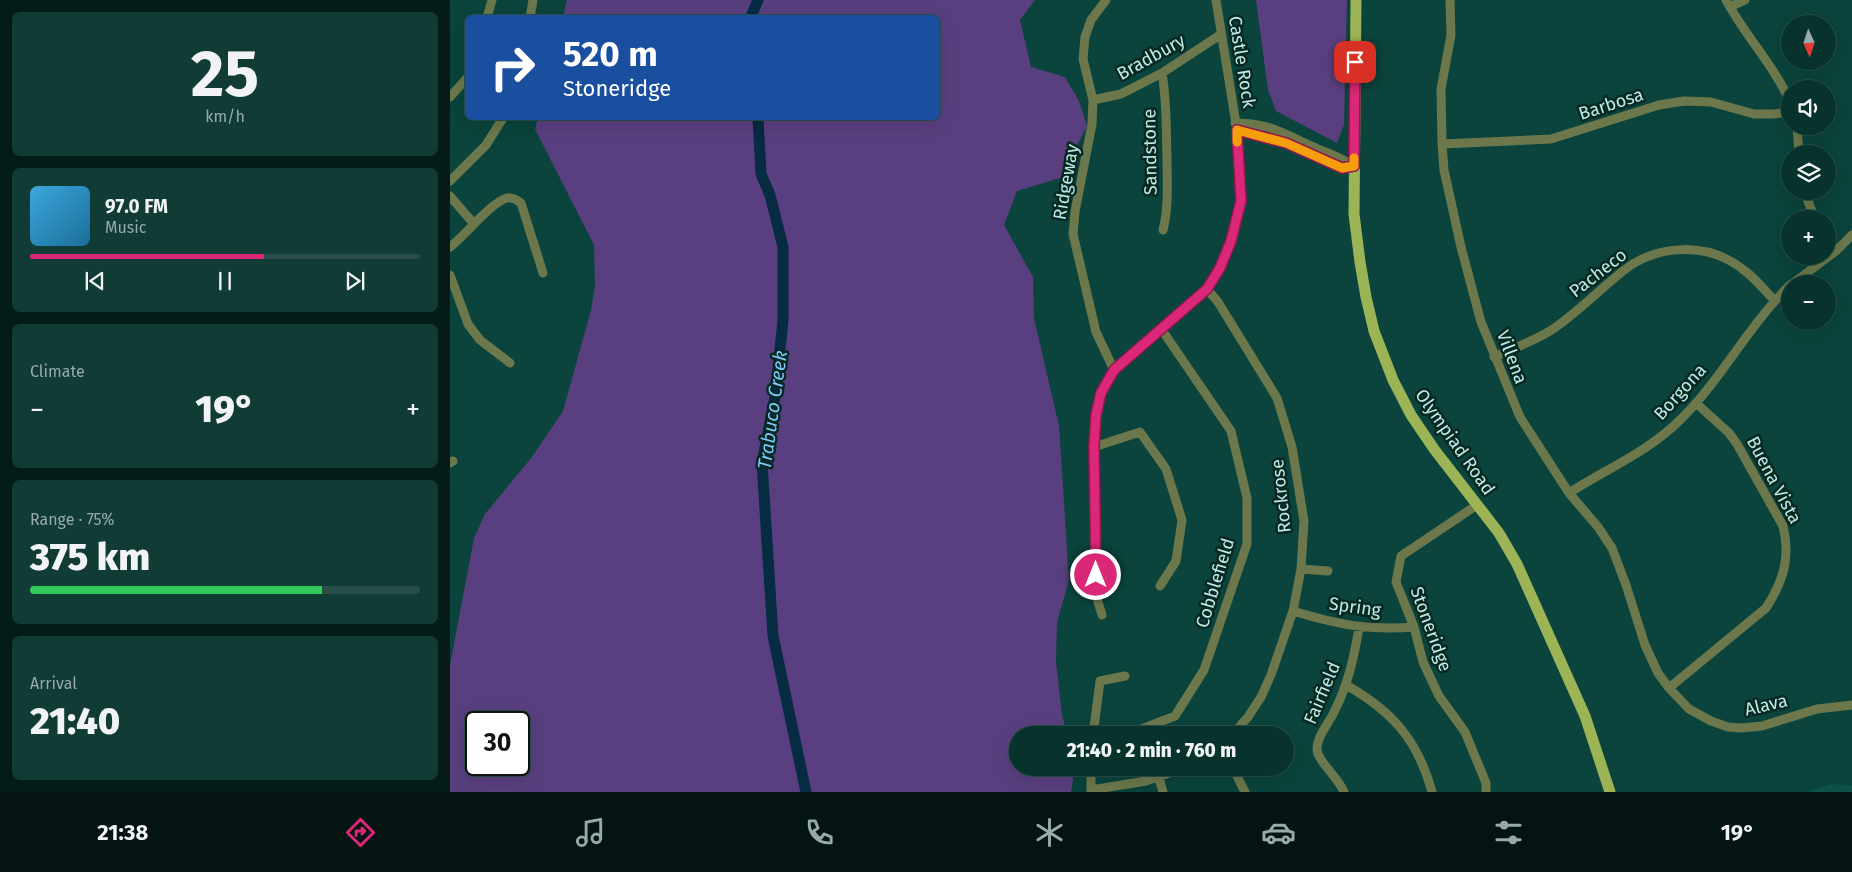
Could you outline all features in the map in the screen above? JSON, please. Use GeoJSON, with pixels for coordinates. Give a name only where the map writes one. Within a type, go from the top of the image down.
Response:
{"type":"FeatureCollection","features":[{"type":"Feature","properties":{"kind":"main road","name":"Olympiad Road"},"geometry":{"type":"LineString","coordinates":[[1356,0],[1354,166],[1356,238],[1374,331],[1393,380],[1411,415],[1434,449],[1499,533],[1521,571],[1585,716],[1610,792]]}},
{"type":"Feature","properties":{"kind":"street"},"geometry":{"type":"LineString","coordinates":[[488,15],[492,0]]}},
{"type":"Feature","properties":{"kind":"street"},"geometry":{"type":"LineString","coordinates":[[530,15],[533,0]]}},
{"type":"Feature","properties":{"kind":"street","name":"Ridgeway"},"geometry":{"type":"LineString","coordinates":[[1106,0],[1091,20],[1085,37],[1083,59],[1093,100],[1092,124],[1075,212],[1073,234],[1096,332],[1114,370]]}},
{"type":"Feature","properties":{"kind":"street","name":"Castle Rock"},"geometry":{"type":"LineString","coordinates":[[1102,615],[1096,595],[1094,447],[1096,415],[1101,393],[1114,370],[1207,289],[1220,268],[1231,241],[1241,201],[1236,126],[1220,35],[1216,0]]}},
{"type":"Feature","properties":{"kind":"street","name":"Villena"},"geometry":{"type":"LineString","coordinates":[[1450,0],[1452,35],[1442,89],[1442,144],[1446,185],[1482,322],[1494,356],[1520,416],[1569,492],[1598,527],[1612,548],[1626,585],[1644,645],[1658,673],[1669,688]]}},
{"type":"Feature","properties":{"kind":"street"},"geometry":{"type":"LineString","coordinates":[[1745,0],[1728,4],[1781,84]]}},
{"type":"Feature","properties":{"kind":"street","name":"Bradbury"},"geometry":{"type":"LineString","coordinates":[[1093,100],[1121,94],[1162,73],[1220,35]]}},
{"type":"Feature","properties":{"kind":"street","name":"Sandstone"},"geometry":{"type":"LineString","coordinates":[[1162,73],[1166,115],[1167,204],[1167,214],[1163,230]]}},
{"type":"Feature","properties":{"kind":"street"},"geometry":{"type":"LineString","coordinates":[[450,98],[465,80]]}},
{"type":"Feature","properties":{"kind":"street","name":"Barbosa"},"geometry":{"type":"LineString","coordinates":[[1442,144],[1551,139],[1659,105],[1684,101],[1710,102],[1754,114],[1781,113]]}},
{"type":"Feature","properties":{"kind":"street"},"geometry":{"type":"LineString","coordinates":[[450,181],[486,145],[502,120]]}},
{"type":"Feature","properties":{"kind":"street"},"geometry":{"type":"LineString","coordinates":[[1236,126],[1258,125],[1271,127],[1342,168],[1354,166]]}},
{"type":"Feature","properties":{"kind":"street"},"geometry":{"type":"LineString","coordinates":[[1257,135],[1258,125]]}},
{"type":"Feature","properties":{"kind":"street"},"geometry":{"type":"LineString","coordinates":[[1236,126],[1326,158]]}},
{"type":"Feature","properties":{"kind":"street"},"geometry":{"type":"LineString","coordinates":[[450,196],[474,224]]}},
{"type":"Feature","properties":{"kind":"street"},"geometry":{"type":"LineString","coordinates":[[450,247],[504,199],[517,200],[521,203],[543,273]]}},
{"type":"Feature","properties":{"kind":"street","name":"Borgona"},"geometry":{"type":"LineString","coordinates":[[1836,251],[1852,235]]}},
{"type":"Feature","properties":{"kind":"street","name":"Pacheco"},"geometry":{"type":"LineString","coordinates":[[1494,356],[1530,342],[1552,330],[1623,270],[1646,257],[1661,252],[1697,250],[1722,256],[1746,271],[1775,300]]}},
{"type":"Feature","properties":{"kind":"street","name":"Borgona"},"geometry":{"type":"LineString","coordinates":[[1804,275],[1817,265]]}},
{"type":"Feature","properties":{"kind":"street"},"geometry":{"type":"LineString","coordinates":[[450,275],[468,324],[480,340],[510,363]]}},
{"type":"Feature","properties":{"kind":"street","name":"Rockrose"},"geometry":{"type":"LineString","coordinates":[[1207,289],[1218,302],[1278,398],[1292,446],[1304,521],[1301,569],[1293,611],[1271,675],[1261,697],[1240,726]]}},
{"type":"Feature","properties":{"kind":"street","name":"Borgona"},"geometry":{"type":"LineString","coordinates":[[1569,492],[1662,437],[1696,403],[1781,294]]}},
{"type":"Feature","properties":{"kind":"street","name":"Cobblefield"},"geometry":{"type":"LineString","coordinates":[[1149,726],[1175,716],[1204,670],[1247,544],[1248,498],[1231,432],[1162,330]]}},
{"type":"Feature","properties":{"kind":"street","name":"Buena Vista"},"geometry":{"type":"LineString","coordinates":[[1669,688],[1766,608],[1784,574],[1787,556],[1783,526],[1744,455],[1729,433],[1696,403]]}},
{"type":"Feature","properties":{"kind":"street"},"geometry":{"type":"LineString","coordinates":[[1094,447],[1140,432],[1166,469],[1182,520],[1176,561],[1160,586]]}},
{"type":"Feature","properties":{"kind":"street","name":"Stoneridge"},"geometry":{"type":"LineString","coordinates":[[1477,505],[1401,556],[1396,582],[1414,627],[1423,662],[1439,696],[1465,732],[1486,783],[1486,792]]}},
{"type":"Feature","properties":{"kind":"street"},"geometry":{"type":"LineString","coordinates":[[1301,569],[1328,571]]}},
{"type":"Feature","properties":{"kind":"street","name":"Spring"},"geometry":{"type":"LineString","coordinates":[[1293,611],[1325,621],[1360,628],[1392,629],[1414,627]]}},
{"type":"Feature","properties":{"kind":"street","name":"Fairfield"},"geometry":{"type":"LineString","coordinates":[[1344,792],[1318,754],[1317,744],[1335,711],[1346,685],[1360,628]]}},
{"type":"Feature","properties":{"kind":"street"},"geometry":{"type":"LineString","coordinates":[[1094,726],[1100,681],[1125,676]]}},
{"type":"Feature","properties":{"kind":"street"},"geometry":{"type":"LineString","coordinates":[[1346,685],[1376,703],[1393,718],[1413,745],[1432,792]]}},
{"type":"Feature","properties":{"kind":"street","name":"Alava"},"geometry":{"type":"LineString","coordinates":[[1669,688],[1689,709],[1710,721],[1735,728],[1762,726],[1817,708],[1852,705]]}},
{"type":"Feature","properties":{"kind":"street"},"geometry":{"type":"LineString","coordinates":[[1091,776],[1091,791],[1133,784],[1164,776]]}},
{"type":"Feature","properties":{"kind":"street"},"geometry":{"type":"LineString","coordinates":[[1237,776],[1245,792]]}},
{"type":"Feature","properties":{"kind":"street"},"geometry":{"type":"LineString","coordinates":[[1159,778],[1163,792]]}},
{"type":"Feature","properties":{"kind":"shaded area"},"geometry":{"type":"Polygon","coordinates":[[[567,0],[1035,0],[1020,20],[1031,67],[1065,77],[1079,101],[1087,126],[1060,178],[1017,191],[1004,225],[1033,277],[1034,318],[1059,426],[1069,580],[1057,622],[1056,661],[1062,716],[1065,726],[1009,726],[1009,776],[1074,776],[1071,792],[450,792],[450,665],[474,538],[485,514],[532,457],[563,411],[591,310],[595,286],[594,245],[535,129],[537,120],[940,120],[940,15],[563,15],[567,0]]]}},
{"type":"Feature","properties":{"kind":"shaded area"},"geometry":{"type":"Polygon","coordinates":[[[1256,0],[1347,0],[1344,125],[1337,143],[1276,111],[1268,90],[1256,0]]]}},
{"type":"Feature","properties":{"kind":"shaded area"},"geometry":{"type":"Polygon","coordinates":[[[1832,784],[1852,786],[1852,792],[1806,792],[1832,784]]]}},
{"type":"Feature","properties":{"kind":"waterway","name":"Trabuco Creek"},"geometry":{"type":"LineString","coordinates":[[752,15],[758,0]]}},
{"type":"Feature","properties":{"kind":"waterway","name":"Trabuco Creek"},"geometry":{"type":"LineString","coordinates":[[758,120],[761,174],[770,195],[783,247],[783,321],[775,397],[762,463],[773,636],[806,792]]}},
{"type":"Feature","properties":{"kind":"slow traffic"},"geometry":{"type":"LineString","coordinates":[[1237,142],[1237,130],[1286,143],[1342,168],[1354,166],[1354,158]]}},
{"type":"Feature","properties":{"kind":"route"},"geometry":{"type":"LineString","coordinates":[[1096,575],[1096,478],[1094,447],[1096,415],[1101,393],[1114,370],[1207,289],[1220,268],[1231,241],[1241,201],[1237,130],[1286,143],[1342,168],[1354,166],[1355,62]]}}]}
